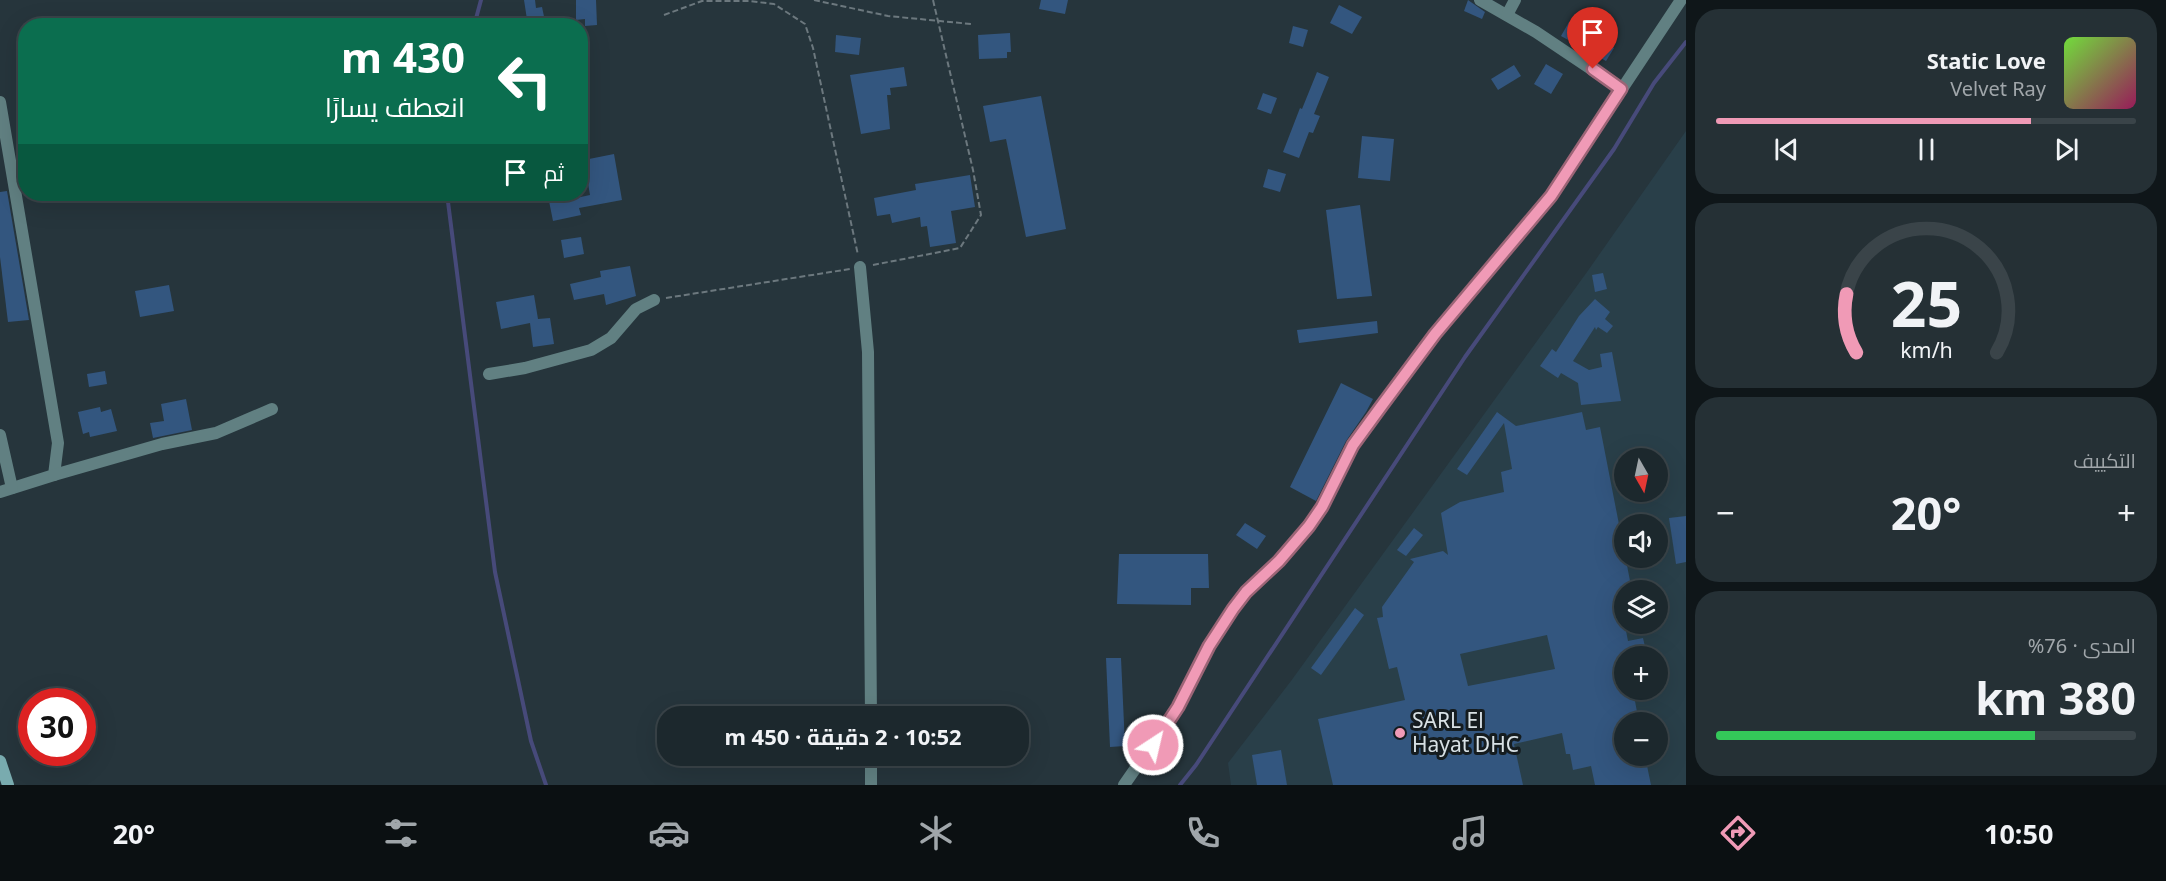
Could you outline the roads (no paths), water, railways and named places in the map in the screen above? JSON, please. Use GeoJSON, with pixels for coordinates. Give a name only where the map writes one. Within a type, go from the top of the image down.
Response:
{"type":"FeatureCollection","features":[{"type":"Feature","properties":{"kind":"street"},"geometry":{"type":"LineString","coordinates":[[1480,0],[1565,50],[1621,89]]}},
{"type":"Feature","properties":{"kind":"street"},"geometry":{"type":"LineString","coordinates":[[1507,15],[1515,0]]}},
{"type":"Feature","properties":{"kind":"street"},"geometry":{"type":"LineString","coordinates":[[1124,785],[1178,707],[1209,646],[1233,609],[1246,592],[1279,561],[1309,526],[1322,507],[1353,445],[1442,326],[1551,196],[1681,0]]}},
{"type":"Feature","properties":{"kind":"street"},"geometry":{"type":"LineString","coordinates":[[0,102],[58,443],[54,475]]}},
{"type":"Feature","properties":{"kind":"street"},"geometry":{"type":"LineString","coordinates":[[861,267],[868,352],[871,706]]}},
{"type":"Feature","properties":{"kind":"street"},"geometry":{"type":"LineString","coordinates":[[489,374],[525,368],[591,350],[610,338],[636,309],[654,300]]}},
{"type":"Feature","properties":{"kind":"street"},"geometry":{"type":"LineString","coordinates":[[0,435],[6,490],[162,444],[216,433],[272,409]]}},
{"type":"Feature","properties":{"kind":"street"},"geometry":{"type":"LineString","coordinates":[[0,761],[8,785]]}},
{"type":"Feature","properties":{"kind":"street"},"geometry":{"type":"LineString","coordinates":[[871,766],[872,785]]}},
{"type":"Feature","properties":{"kind":"waterway"},"geometry":{"type":"LineString","coordinates":[[476,18],[481,0]]}},
{"type":"Feature","properties":{"kind":"waterway"},"geometry":{"type":"LineString","coordinates":[[1180,785],[1196,765],[1465,357],[1614,149],[1654,83],[1686,42]]}},
{"type":"Feature","properties":{"kind":"waterway"},"geometry":{"type":"LineString","coordinates":[[448,201],[495,572],[531,741],[546,785]]}},
{"type":"Feature","properties":{"kind":"place","name":"SARL El Hayat DHC"},"geometry":{"type":"Point","coordinates":[1400,733]}}]}
